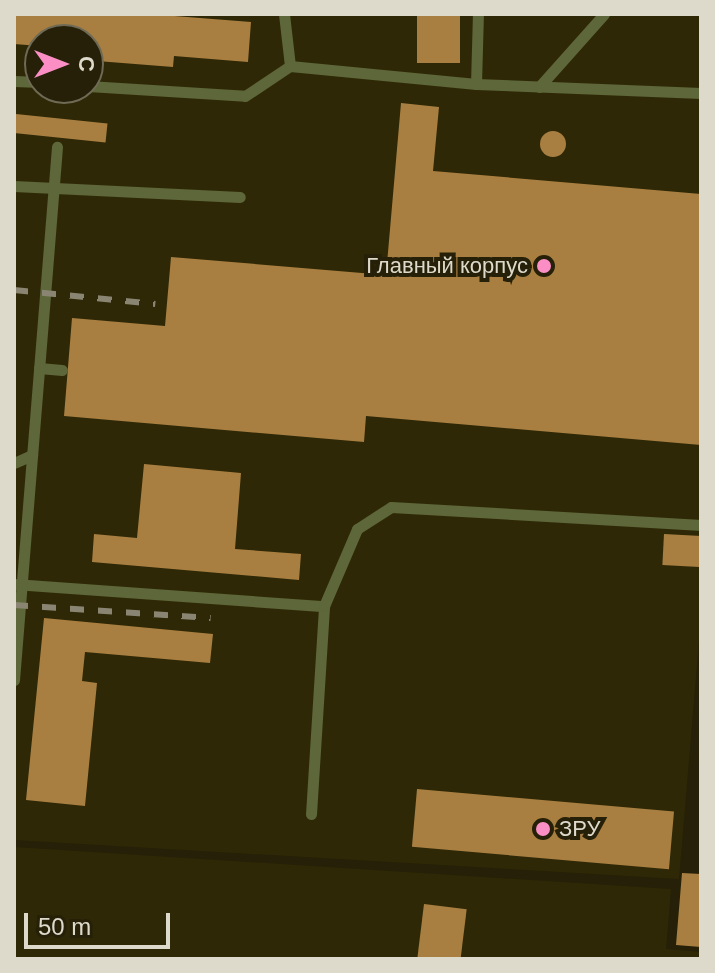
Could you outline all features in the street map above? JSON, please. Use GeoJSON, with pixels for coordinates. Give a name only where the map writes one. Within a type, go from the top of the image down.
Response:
{"type":"FeatureCollection","features":[{"type":"Feature","properties":{"kind":"lane"},"geometry":{"type":"LineString","coordinates":[[284,14],[290,66]]}},
{"type":"Feature","properties":{"kind":"lane"},"geometry":{"type":"LineString","coordinates":[[476,84],[478,14]]}},
{"type":"Feature","properties":{"kind":"lane"},"geometry":{"type":"LineString","coordinates":[[539,87],[604,14]]}},
{"type":"Feature","properties":{"kind":"lane"},"geometry":{"type":"LineString","coordinates":[[104,87],[245,96],[290,66],[476,84],[701,93]]}},
{"type":"Feature","properties":{"kind":"lane"},"geometry":{"type":"LineString","coordinates":[[14,680],[18,585],[32,455],[57,147]]}},
{"type":"Feature","properties":{"kind":"lane"},"geometry":{"type":"LineString","coordinates":[[14,186],[240,197]]}},
{"type":"Feature","properties":{"kind":"lane"},"geometry":{"type":"LineString","coordinates":[[39,368],[62,370]]}},
{"type":"Feature","properties":{"kind":"lane"},"geometry":{"type":"LineString","coordinates":[[14,463],[32,455]]}},
{"type":"Feature","properties":{"kind":"lane"},"geometry":{"type":"LineString","coordinates":[[311,814],[324,606],[357,529],[391,507],[701,525]]}},
{"type":"Feature","properties":{"kind":"lane"},"geometry":{"type":"LineString","coordinates":[[18,585],[324,606]]}},
{"type":"Feature","properties":{"kind":"shaded area"},"geometry":{"type":"Polygon","coordinates":[[[14,14],[701,14],[701,617],[679,879],[14,840],[14,14]]]}},
{"type":"Feature","properties":{"kind":"shaded area"},"geometry":{"type":"Polygon","coordinates":[[[14,847],[671,889],[666,949],[701,952],[701,959],[14,959],[14,847]]]}},
{"type":"Feature","properties":{"kind":"building"},"geometry":{"type":"Polygon","coordinates":[[[14,14],[149,14],[251,22],[248,62],[174,56],[173,67],[104,62],[104,24],[24,24],[24,45],[14,44],[14,14]]]}},
{"type":"Feature","properties":{"kind":"building"},"geometry":{"type":"Polygon","coordinates":[[[417,14],[460,14],[460,63],[417,63],[417,14]]]}},
{"type":"Feature","properties":{"kind":"building","name":"Главный корпус"},"geometry":{"type":"Polygon","coordinates":[[[401,103],[439,107],[433,171],[701,194],[701,445],[366,416],[364,442],[64,416],[72,318],[165,326],[171,257],[386,275],[401,103]]]}},
{"type":"Feature","properties":{"kind":"building"},"geometry":{"type":"Polygon","coordinates":[[[16,114],[107,124],[106,143],[14,133],[16,114]]]}},
{"type":"Feature","properties":{"kind":"building"},"geometry":{"type":"Polygon","coordinates":[[[553,131],[562,135],[566,144],[562,153],[553,157],[544,153],[540,144],[544,135],[553,131]]]}},
{"type":"Feature","properties":{"kind":"building"},"geometry":{"type":"Polygon","coordinates":[[[144,464],[241,473],[235,549],[301,554],[299,580],[92,562],[94,534],[137,538],[144,464]]]}},
{"type":"Feature","properties":{"kind":"building"},"geometry":{"type":"Polygon","coordinates":[[[664,534],[701,536],[699,567],[662,565],[664,534]]]}},
{"type":"Feature","properties":{"kind":"building"},"geometry":{"type":"Polygon","coordinates":[[[44,618],[213,634],[210,663],[85,652],[82,681],[97,683],[85,806],[26,800],[44,618]]]}},
{"type":"Feature","properties":{"kind":"building","name":"ЗРУ"},"geometry":{"type":"Polygon","coordinates":[[[417,789],[674,811],[669,869],[412,847],[417,789]]]}},
{"type":"Feature","properties":{"kind":"building"},"geometry":{"type":"Polygon","coordinates":[[[682,873],[701,874],[701,947],[676,945],[682,873]]]}},
{"type":"Feature","properties":{"kind":"building"},"geometry":{"type":"Polygon","coordinates":[[[424,904],[467,909],[461,959],[417,959],[424,904]]]}},
{"type":"Feature","properties":{"kind":"railway"},"geometry":{"type":"LineString","coordinates":[[14,290],[155,304]]}},
{"type":"Feature","properties":{"kind":"railway"},"geometry":{"type":"LineString","coordinates":[[14,605],[211,618]]}},
{"type":"Feature","properties":{"kind":"place","name":"Главный корпус"},"geometry":{"type":"Point","coordinates":[544,266]}},
{"type":"Feature","properties":{"kind":"place","name":"ЗРУ"},"geometry":{"type":"Point","coordinates":[543,829]}}]}
